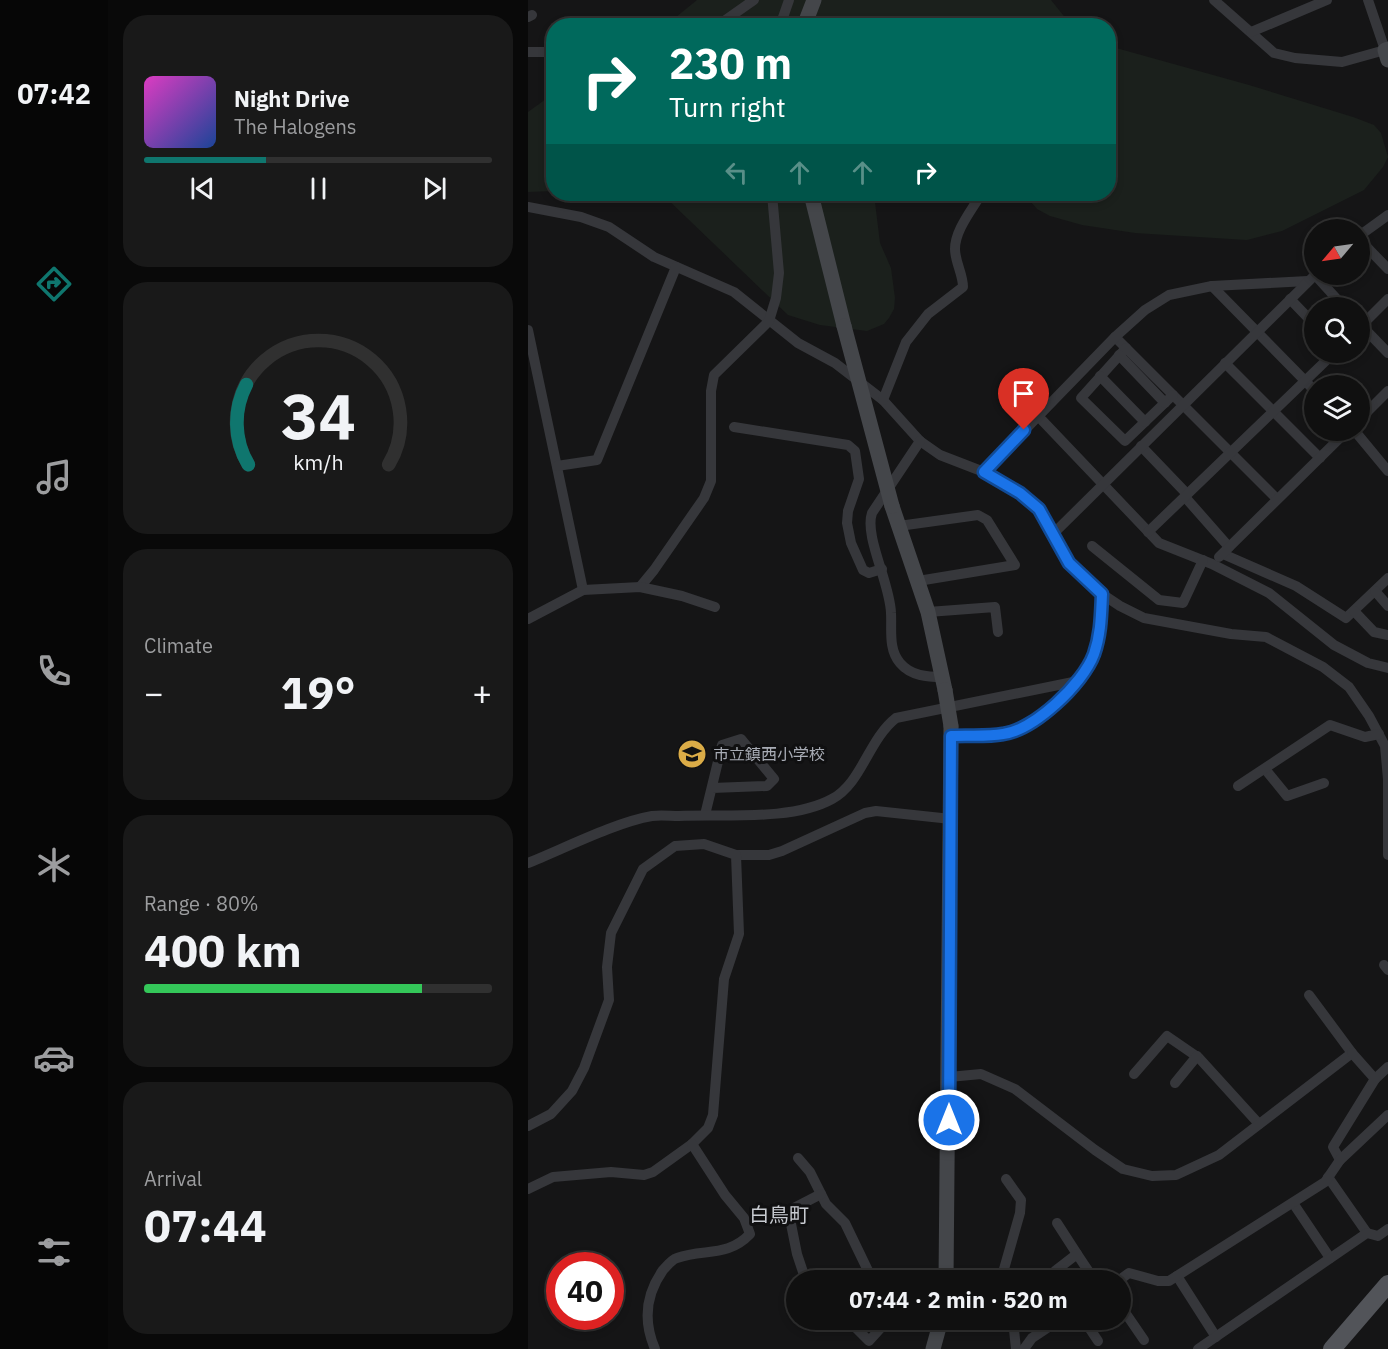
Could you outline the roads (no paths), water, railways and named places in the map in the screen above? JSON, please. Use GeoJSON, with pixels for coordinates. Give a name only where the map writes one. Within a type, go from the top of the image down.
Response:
{"type":"FeatureCollection","features":[{"type":"Feature","properties":{"kind":"main road"},"geometry":{"type":"LineString","coordinates":[[1332,1349],[1388,1284]]}},
{"type":"Feature","properties":{"kind":"street"},"geometry":{"type":"LineString","coordinates":[[728,18],[754,0]]}},
{"type":"Feature","properties":{"kind":"street"},"geometry":{"type":"LineString","coordinates":[[783,18],[789,0]]}},
{"type":"Feature","properties":{"kind":"street"},"geometry":{"type":"LineString","coordinates":[[807,18],[813,0]]}},
{"type":"Feature","properties":{"kind":"street"},"geometry":{"type":"LineString","coordinates":[[1214,0],[1274,53],[1295,58],[1342,62],[1387,53],[1368,0]]}},
{"type":"Feature","properties":{"kind":"street"},"geometry":{"type":"LineString","coordinates":[[1251,32],[1327,0]]}},
{"type":"Feature","properties":{"kind":"street"},"geometry":{"type":"LineString","coordinates":[[528,52],[546,52]]}},
{"type":"Feature","properties":{"kind":"street"},"geometry":{"type":"LineString","coordinates":[[640,587],[704,498],[711,482],[711,391],[714,375],[769,321],[776,298],[779,273],[773,201]]}},
{"type":"Feature","properties":{"kind":"street"},"geometry":{"type":"LineString","coordinates":[[813,201],[892,506],[928,612],[944,683],[951,731],[946,1270]]}},
{"type":"Feature","properties":{"kind":"street"},"geometry":{"type":"LineString","coordinates":[[883,400],[906,342],[928,314],[963,287],[963,278],[955,251],[957,235],[977,201]]}},
{"type":"Feature","properties":{"kind":"street"},"geometry":{"type":"LineString","coordinates":[[528,207],[581,217],[609,227],[654,256],[734,292],[798,343],[835,363],[883,400],[920,441],[940,455],[984,472],[1020,493],[1039,509],[1069,563],[1102,594],[1144,618],[1231,634],[1266,637],[1323,668],[1349,687],[1385,746],[1388,778],[1388,855]]}},
{"type":"Feature","properties":{"kind":"street"},"geometry":{"type":"LineString","coordinates":[[1370,229],[1388,215]]}},
{"type":"Feature","properties":{"kind":"street"},"geometry":{"type":"LineString","coordinates":[[1370,249],[1388,269]]}},
{"type":"Feature","properties":{"kind":"street"},"geometry":{"type":"LineString","coordinates":[[557,466],[597,460],[676,267]]}},
{"type":"Feature","properties":{"kind":"street"},"geometry":{"type":"LineString","coordinates":[[984,472],[1144,310],[1169,295],[1212,286],[1304,278]]}},
{"type":"Feature","properties":{"kind":"street"},"geometry":{"type":"LineString","coordinates":[[1052,535],[1305,285]]}},
{"type":"Feature","properties":{"kind":"street"},"geometry":{"type":"LineString","coordinates":[[1321,285],[1334,297]]}},
{"type":"Feature","properties":{"kind":"street"},"geometry":{"type":"LineString","coordinates":[[1212,286],[1304,380]]}},
{"type":"Feature","properties":{"kind":"street"},"geometry":{"type":"LineString","coordinates":[[1290,299],[1304,314]]}},
{"type":"Feature","properties":{"kind":"street"},"geometry":{"type":"LineString","coordinates":[[1370,316],[1388,299]]}},
{"type":"Feature","properties":{"kind":"street"},"geometry":{"type":"LineString","coordinates":[[528,330],[583,590]]}},
{"type":"Feature","properties":{"kind":"street"},"geometry":{"type":"LineString","coordinates":[[1370,336],[1388,353]]}},
{"type":"Feature","properties":{"kind":"street"},"geometry":{"type":"LineString","coordinates":[[1115,337],[1122,351],[1169,399],[1183,405],[1277,499]]}},
{"type":"Feature","properties":{"kind":"street"},"geometry":{"type":"LineString","coordinates":[[1122,351],[1082,398],[1125,441],[1169,399]]}},
{"type":"Feature","properties":{"kind":"street"},"geometry":{"type":"LineString","coordinates":[[1226,363],[1320,458]]}},
{"type":"Feature","properties":{"kind":"street"},"geometry":{"type":"LineString","coordinates":[[1101,376],[1145,422]]}},
{"type":"Feature","properties":{"kind":"street"},"geometry":{"type":"LineString","coordinates":[[1148,532],[1274,411],[1304,390]]}},
{"type":"Feature","properties":{"kind":"street"},"geometry":{"type":"LineString","coordinates":[[1370,411],[1386,397]]}},
{"type":"Feature","properties":{"kind":"street"},"geometry":{"type":"LineString","coordinates":[[1038,416],[1159,543],[1207,562],[1269,593],[1334,645],[1368,663],[1388,668]]}},
{"type":"Feature","properties":{"kind":"street"},"geometry":{"type":"LineString","coordinates":[[734,427],[848,445],[855,451],[859,479],[848,511],[847,523],[851,543],[863,570],[869,573],[882,569]]}},
{"type":"Feature","properties":{"kind":"street"},"geometry":{"type":"LineString","coordinates":[[920,441],[872,513],[869,522],[871,538],[882,569],[891,610],[892,648],[900,663],[911,672],[944,683]]}},
{"type":"Feature","properties":{"kind":"street"},"geometry":{"type":"LineString","coordinates":[[1092,546],[1159,600],[1183,603],[1207,562],[1226,550],[1337,441]]}},
{"type":"Feature","properties":{"kind":"street"},"geometry":{"type":"LineString","coordinates":[[1363,441],[1388,471]]}},
{"type":"Feature","properties":{"kind":"street"},"geometry":{"type":"LineString","coordinates":[[1141,446],[1186,496],[1226,550],[1296,586],[1346,618],[1388,578]]}},
{"type":"Feature","properties":{"kind":"street"},"geometry":{"type":"LineString","coordinates":[[899,526],[978,515],[987,520],[1015,565],[918,581]]}},
{"type":"Feature","properties":{"kind":"street"},"geometry":{"type":"LineString","coordinates":[[528,619],[583,590],[640,587],[682,596],[715,607]]}},
{"type":"Feature","properties":{"kind":"street"},"geometry":{"type":"LineString","coordinates":[[1375,591],[1388,606]]}},
{"type":"Feature","properties":{"kind":"street"},"geometry":{"type":"LineString","coordinates":[[951,731],[1004,734],[1027,726],[1078,681],[1093,657],[1100,633],[1102,594]]}},
{"type":"Feature","properties":{"kind":"street"},"geometry":{"type":"LineString","coordinates":[[928,612],[995,607],[998,632]]}},
{"type":"Feature","properties":{"kind":"street"},"geometry":{"type":"LineString","coordinates":[[1354,611],[1374,632],[1388,635]]}},
{"type":"Feature","properties":{"kind":"street"},"geometry":{"type":"LineString","coordinates":[[528,863],[612,829],[652,816],[787,813],[814,808],[834,798],[849,786],[870,747],[886,726],[896,718],[1078,681]]}},
{"type":"Feature","properties":{"kind":"street"},"geometry":{"type":"LineString","coordinates":[[1238,786],[1330,725],[1365,737],[1379,734]]}},
{"type":"Feature","properties":{"kind":"street"},"geometry":{"type":"LineString","coordinates":[[705,815],[722,745],[741,739],[774,778],[767,786],[712,788]]}},
{"type":"Feature","properties":{"kind":"street"},"geometry":{"type":"LineString","coordinates":[[1265,769],[1287,796],[1324,783]]}},
{"type":"Feature","properties":{"kind":"street"},"geometry":{"type":"LineString","coordinates":[[528,1126],[551,1114],[572,1090],[584,1068],[609,1000],[607,967],[611,933],[643,869],[675,846],[704,844],[736,855],[769,855],[865,813],[876,811],[951,819]]}},
{"type":"Feature","properties":{"kind":"street"},"geometry":{"type":"LineString","coordinates":[[528,1189],[553,1177],[611,1172],[644,1175],[653,1172],[692,1144],[708,1128],[713,1115],[724,979],[739,934],[736,855]]}},
{"type":"Feature","properties":{"kind":"street"},"geometry":{"type":"LineString","coordinates":[[1309,995],[1352,1053],[1375,1079]]}},
{"type":"Feature","properties":{"kind":"street"},"geometry":{"type":"LineString","coordinates":[[1134,1074],[1167,1036],[1197,1056],[1258,1124]]}},
{"type":"Feature","properties":{"kind":"street"},"geometry":{"type":"LineString","coordinates":[[949,1077],[981,1074],[1015,1089],[1123,1169],[1152,1176],[1176,1175],[1194,1169],[1219,1155],[1352,1053]]}},
{"type":"Feature","properties":{"kind":"street"},"geometry":{"type":"LineString","coordinates":[[1175,1083],[1197,1056]]}},
{"type":"Feature","properties":{"kind":"street"},"geometry":{"type":"LineString","coordinates":[[1340,1160],[1333,1147],[1375,1079],[1388,1067]]}},
{"type":"Feature","properties":{"kind":"street"},"geometry":{"type":"LineString","coordinates":[[1131,1274],[1158,1281],[1169,1281],[1325,1182],[1340,1160],[1388,1115]]}},
{"type":"Feature","properties":{"kind":"street"},"geometry":{"type":"LineString","coordinates":[[655,1349],[648,1320],[648,1300],[654,1283],[668,1265],[676,1258],[721,1251],[741,1244],[750,1234],[744,1218],[725,1195],[692,1144]]}},
{"type":"Feature","properties":{"kind":"street"},"geometry":{"type":"LineString","coordinates":[[798,1158],[810,1172],[821,1194],[837,1217],[845,1223],[868,1270]]}},
{"type":"Feature","properties":{"kind":"street"},"geometry":{"type":"LineString","coordinates":[[1329,1177],[1367,1233],[1378,1236],[1388,1229]]}},
{"type":"Feature","properties":{"kind":"street"},"geometry":{"type":"LineString","coordinates":[[1004,1270],[1020,1213],[1021,1200],[1006,1179]]}},
{"type":"Feature","properties":{"kind":"street"},"geometry":{"type":"LineString","coordinates":[[802,1270],[789,1214],[792,1209],[821,1194]]}},
{"type":"Feature","properties":{"kind":"street"},"geometry":{"type":"LineString","coordinates":[[1293,1203],[1330,1258]]}},
{"type":"Feature","properties":{"kind":"street"},"geometry":{"type":"LineString","coordinates":[[1057,1223],[1088,1270]]}},
{"type":"Feature","properties":{"kind":"street"},"geometry":{"type":"LineString","coordinates":[[1198,1349],[1367,1233]]}},
{"type":"Feature","properties":{"kind":"street"},"geometry":{"type":"LineString","coordinates":[[1056,1270],[1077,1254]]}},
{"type":"Feature","properties":{"kind":"street"},"geometry":{"type":"LineString","coordinates":[[1177,1276],[1216,1337]]}},
{"type":"Feature","properties":{"kind":"street"},"geometry":{"type":"LineString","coordinates":[[1131,1321],[1144,1340]]}},
{"type":"Feature","properties":{"kind":"street"},"geometry":{"type":"LineString","coordinates":[[858,1330],[869,1341],[879,1330]]}},
{"type":"Feature","properties":{"kind":"street"},"geometry":{"type":"LineString","coordinates":[[935,1348],[939,1330]]}},
{"type":"Feature","properties":{"kind":"street"},"geometry":{"type":"LineString","coordinates":[[1014,1330],[1016,1349]]}},
{"type":"Feature","properties":{"kind":"street"},"geometry":{"type":"LineString","coordinates":[[1024,1349],[1032,1338],[1044,1330]]}},
{"type":"Feature","properties":{"kind":"street"},"geometry":{"type":"LineString","coordinates":[[1091,1330],[1098,1341]]}},
{"type":"Feature","properties":{"kind":"place","name":"市立鎮西小学校"},"geometry":{"type":"Point","coordinates":[692,754]}},
{"type":"Feature","properties":{"kind":"district","name":"白鳥町"},"geometry":{"type":"Point","coordinates":[779,1214]}}]}
